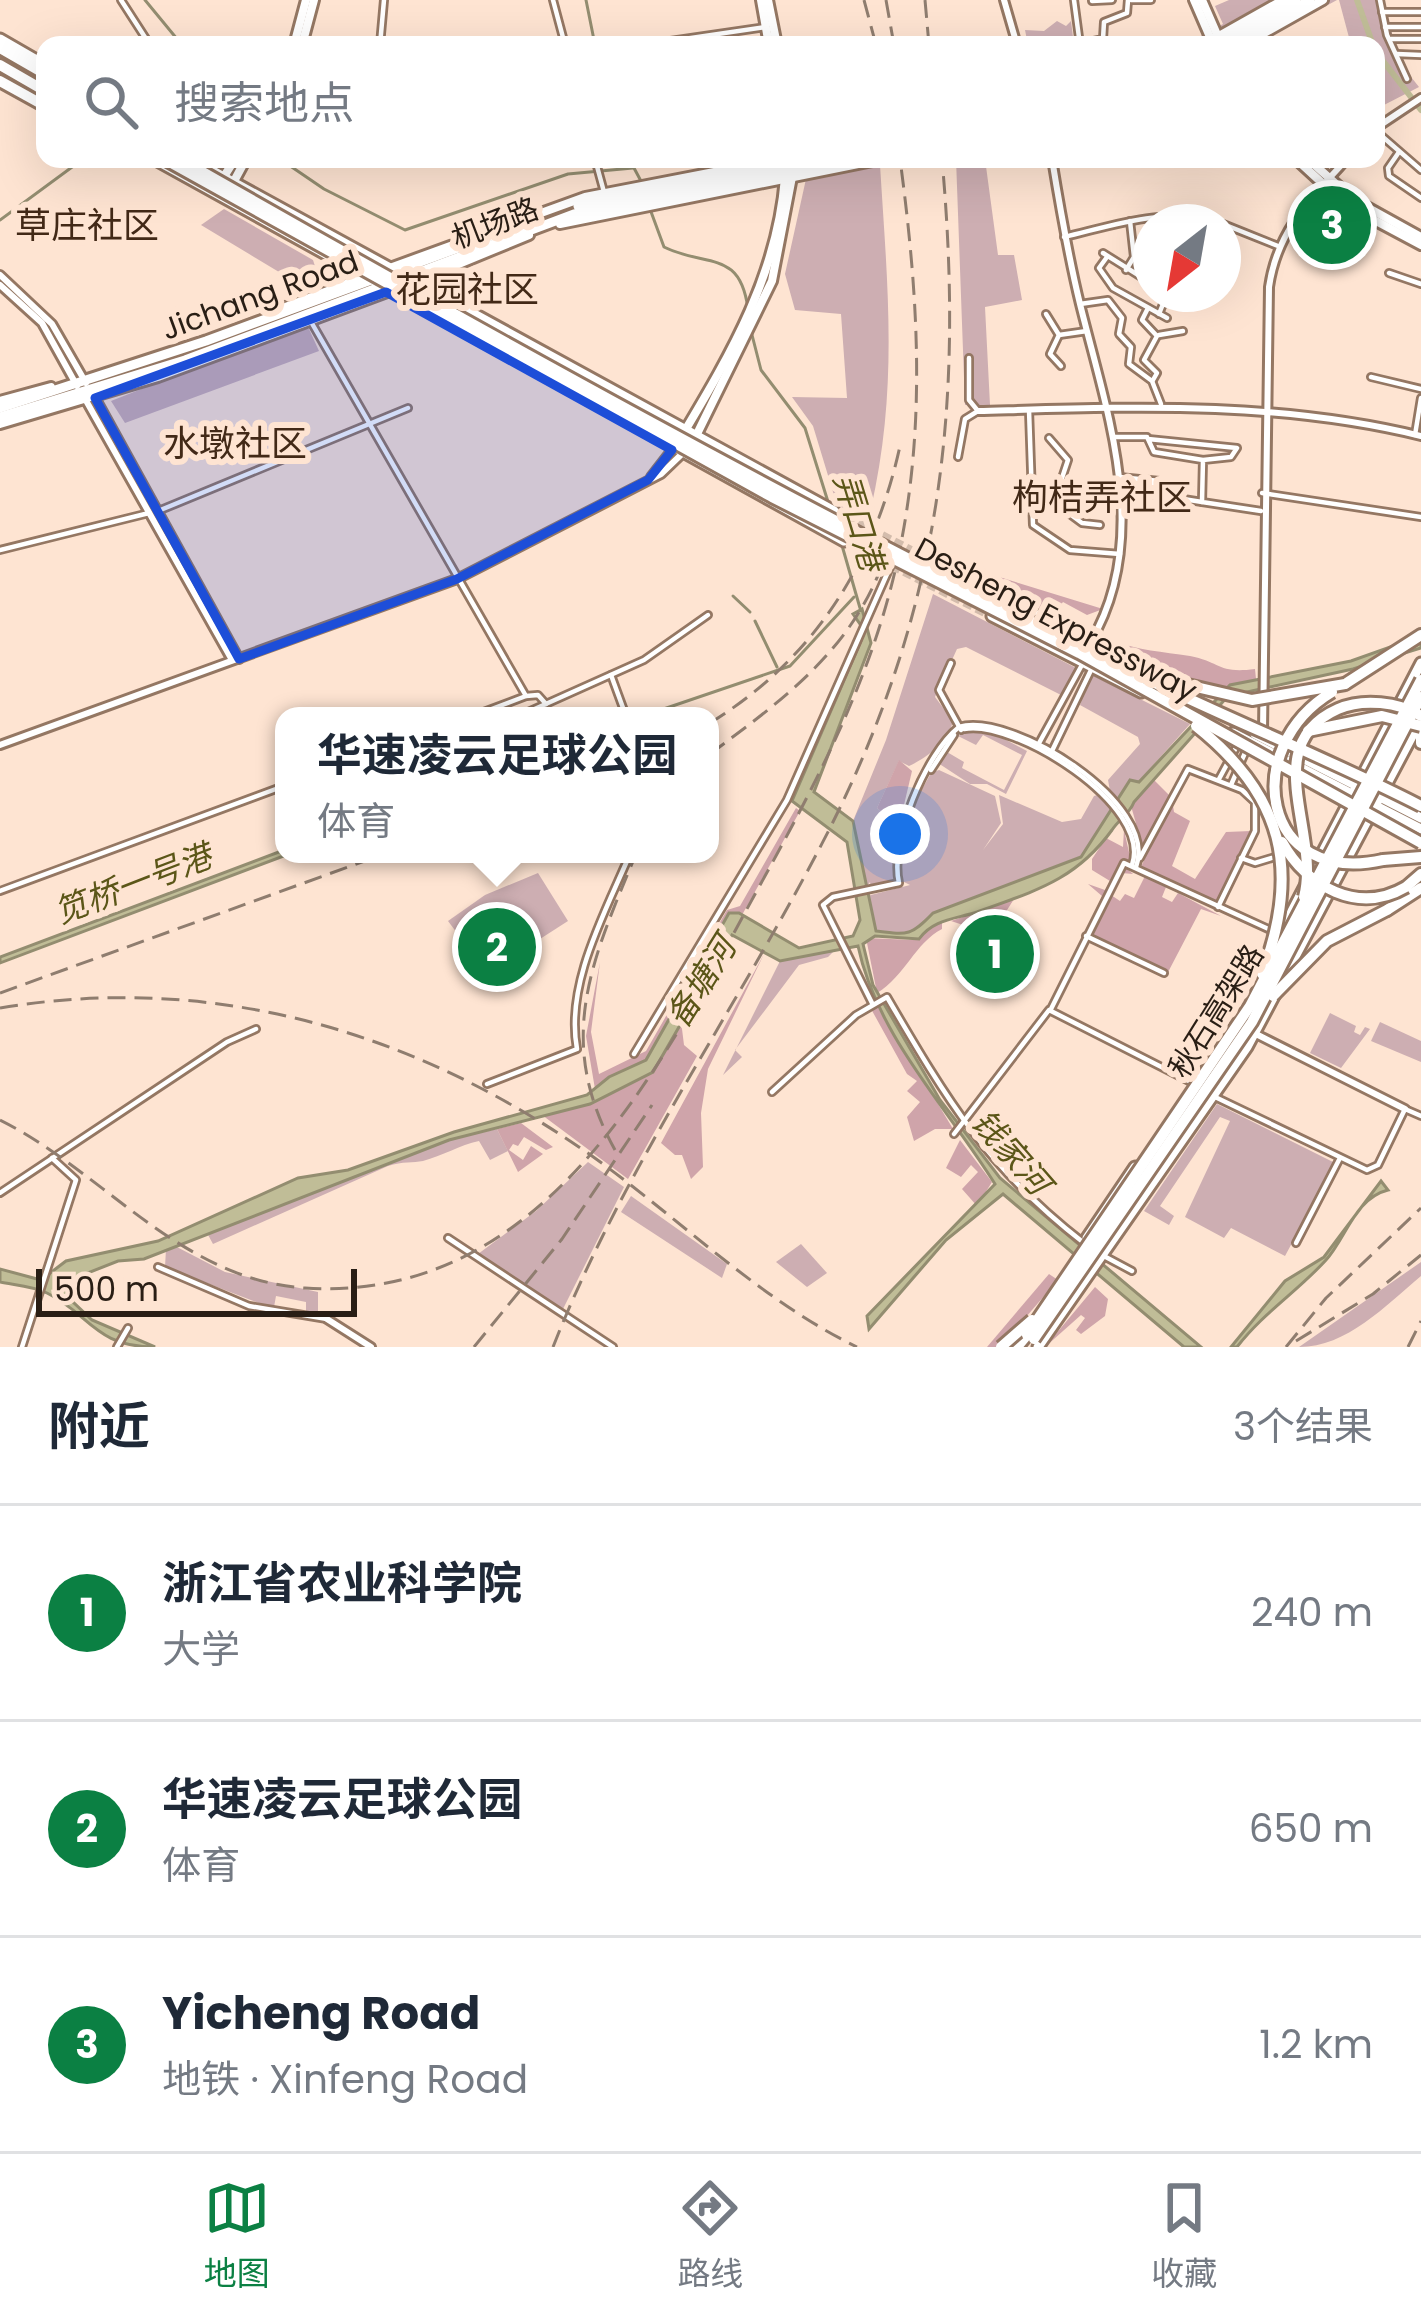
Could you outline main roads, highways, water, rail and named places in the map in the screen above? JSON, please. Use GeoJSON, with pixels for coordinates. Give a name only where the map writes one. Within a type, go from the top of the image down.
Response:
{"type":"FeatureCollection","features":[{"type":"Feature","properties":{"kind":"highway"},"geometry":{"type":"LineString","coordinates":[[0,61],[36,82]]}},
{"type":"Feature","properties":{"kind":"highway"},"geometry":{"type":"LineString","coordinates":[[0,61],[36,82]]}},
{"type":"Feature","properties":{"kind":"highway","name":"Desheng Expressway"},"geometry":{"type":"LineString","coordinates":[[172,168],[772,497],[1161,698],[1421,843]]}},
{"type":"Feature","properties":{"kind":"highway","name":"Desheng Expressway"},"geometry":{"type":"LineString","coordinates":[[196,168],[778,491],[1210,714],[1421,806]]}},
{"type":"Feature","properties":{"kind":"highway"},"geometry":{"type":"LineString","coordinates":[[1421,635],[1306,709],[1287,732],[1275,772],[1280,816],[1298,847],[1322,862],[1356,866],[1421,857]]}},
{"type":"Feature","properties":{"kind":"highway"},"geometry":{"type":"LineString","coordinates":[[1063,637],[1157,676],[1228,698],[1276,699],[1345,684]]}},
{"type":"Feature","properties":{"kind":"highway","name":"秋石高架路"},"geometry":{"type":"LineString","coordinates":[[1015,1347],[1250,1006],[1421,680]]}},
{"type":"Feature","properties":{"kind":"highway","name":"秋石高架路"},"geometry":{"type":"LineString","coordinates":[[1028,1347],[1253,1027],[1421,697]]}},
{"type":"Feature","properties":{"kind":"highway"},"geometry":{"type":"LineString","coordinates":[[1161,698],[1237,760],[1305,872],[1340,894],[1385,897],[1421,874]]}},
{"type":"Feature","properties":{"kind":"highway"},"geometry":{"type":"LineString","coordinates":[[1286,932],[1310,866],[1294,787],[1303,736],[1314,723],[1348,704],[1391,705],[1421,724]]}},
{"type":"Feature","properties":{"kind":"highway"},"geometry":{"type":"LineString","coordinates":[[1210,714],[1295,731],[1327,730],[1382,716],[1421,724]]}},
{"type":"Feature","properties":{"kind":"highway"},"geometry":{"type":"LineString","coordinates":[[1421,724],[1421,743]]}},
{"type":"Feature","properties":{"kind":"highway"},"geometry":{"type":"LineString","coordinates":[[1250,1006],[1285,894],[1273,823]]}},
{"type":"Feature","properties":{"kind":"highway"},"geometry":{"type":"LineString","coordinates":[[1388,910],[1421,888]]}},
{"type":"Feature","properties":{"kind":"highway"},"geometry":{"type":"LineString","coordinates":[[1253,1027],[1310,953],[1346,928],[1421,900]]}},
{"type":"Feature","properties":{"kind":"highway"},"geometry":{"type":"LineString","coordinates":[[1000,1347],[1074,1266]]}},
{"type":"Feature","properties":{"kind":"main road"},"geometry":{"type":"LineString","coordinates":[[300,36],[310,0]]}},
{"type":"Feature","properties":{"kind":"main road"},"geometry":{"type":"LineString","coordinates":[[764,0],[770,36]]}},
{"type":"Feature","properties":{"kind":"main road"},"geometry":{"type":"LineString","coordinates":[[764,0],[771,36]]}},
{"type":"Feature","properties":{"kind":"main road"},"geometry":{"type":"LineString","coordinates":[[1198,0],[1214,36]]}},
{"type":"Feature","properties":{"kind":"main road"},"geometry":{"type":"LineString","coordinates":[[1228,36],[1282,0]]}},
{"type":"Feature","properties":{"kind":"main road"},"geometry":{"type":"LineString","coordinates":[[1230,36],[1297,0]]}},
{"type":"Feature","properties":{"kind":"main road"},"geometry":{"type":"LineString","coordinates":[[1232,36],[1310,0]]}},
{"type":"Feature","properties":{"kind":"main road"},"geometry":{"type":"LineString","coordinates":[[1259,36],[1323,0]]}},
{"type":"Feature","properties":{"kind":"main road"},"geometry":{"type":"LineString","coordinates":[[170,168],[840,540]]}},
{"type":"Feature","properties":{"kind":"main road"},"geometry":{"type":"LineString","coordinates":[[208,168],[831,510]]}},
{"type":"Feature","properties":{"kind":"main road"},"geometry":{"type":"LineString","coordinates":[[219,198],[232,168]]}},
{"type":"Feature","properties":{"kind":"main road"},"geometry":{"type":"LineString","coordinates":[[229,179],[238,168]]}},
{"type":"Feature","properties":{"kind":"main road"},"geometry":{"type":"LineString","coordinates":[[653,193],[783,168]]}},
{"type":"Feature","properties":{"kind":"main road","name":"机场路"},"geometry":{"type":"LineString","coordinates":[[401,275],[436,272],[538,225],[616,207],[633,197],[709,189],[784,168]]}},
{"type":"Feature","properties":{"kind":"main road"},"geometry":{"type":"LineString","coordinates":[[677,453],[759,305],[782,244],[788,168]]}},
{"type":"Feature","properties":{"kind":"main road"},"geometry":{"type":"LineString","coordinates":[[1307,168],[1372,222],[1421,241]]}},
{"type":"Feature","properties":{"kind":"main road"},"geometry":{"type":"LineString","coordinates":[[1314,168],[1325,183]]}},
{"type":"Feature","properties":{"kind":"main road","name":"机场路"},"geometry":{"type":"LineString","coordinates":[[492,233],[604,189],[633,197]]}},
{"type":"Feature","properties":{"kind":"main road","name":"Jichang Road"},"geometry":{"type":"LineString","coordinates":[[0,404],[85,389],[401,275],[492,233],[633,197]]}},
{"type":"Feature","properties":{"kind":"main road","name":"机场路"},"geometry":{"type":"LineString","coordinates":[[0,421],[85,389],[310,320],[372,284],[464,258]]}},
{"type":"Feature","properties":{"kind":"main road"},"geometry":{"type":"LineString","coordinates":[[436,272],[431,286],[438,296]]}},
{"type":"Feature","properties":{"kind":"main road"},"geometry":{"type":"LineString","coordinates":[[1001,597],[1090,643],[1253,741],[1421,818]]}},
{"type":"Feature","properties":{"kind":"main road"},"geometry":{"type":"LineString","coordinates":[[992,616],[1088,666],[1210,714],[1253,741]]}},
{"type":"Feature","properties":{"kind":"main road"},"geometry":{"type":"LineString","coordinates":[[1074,1266],[1083,1244],[1237,1021],[1421,663]]}},
{"type":"Feature","properties":{"kind":"main road"},"geometry":{"type":"LineString","coordinates":[[1038,1347],[1213,1096],[1421,724]]}},
{"type":"Feature","properties":{"kind":"main road"},"geometry":{"type":"LineString","coordinates":[[1391,808],[1421,829]]}},
{"type":"Feature","properties":{"kind":"water","name":"备塘河"},"geometry":{"type":"Polygon","coordinates":[[[862,609],[871,643],[814,792],[853,821],[876,931],[895,933],[914,930],[933,913],[1081,857],[1130,780],[1139,782],[1230,685],[1351,661],[1421,636],[1421,648],[1353,669],[1228,696],[1098,847],[1068,873],[1017,897],[938,924],[919,939],[875,936],[863,944],[873,985],[940,1100],[1000,1178],[1201,1347],[1184,1347],[1003,1194],[946,1240],[869,1329],[867,1316],[995,1184],[897,1041],[867,979],[858,946],[780,961],[732,935],[653,1072],[590,1104],[449,1140],[144,1259],[118,1261],[70,1280],[72,1301],[92,1320],[155,1347],[119,1342],[47,1293],[0,1282],[0,1269],[41,1280],[66,1261],[158,1241],[298,1178],[348,1170],[454,1132],[587,1095],[609,1077],[646,1060],[729,913],[739,913],[799,948],[853,936],[860,920],[847,842],[792,801],[861,641],[862,627],[853,614],[862,609]]]}},
{"type":"Feature","properties":{"kind":"water"},"geometry":{"type":"Polygon","coordinates":[[[275,853],[275,859],[0,963],[0,957],[275,853]]]}},
{"type":"Feature","properties":{"kind":"water"},"geometry":{"type":"Polygon","coordinates":[[[1381,1181],[1388,1190],[1360,1209],[1381,1181]]]}},
{"type":"Feature","properties":{"kind":"water"},"geometry":{"type":"Polygon","coordinates":[[[1356,1215],[1326,1260],[1237,1347],[1231,1347],[1285,1281],[1324,1257],[1356,1215]]]}},
{"type":"Feature","properties":{"kind":"waterway"},"geometry":{"type":"LineString","coordinates":[[145,0],[175,36]]}},
{"type":"Feature","properties":{"kind":"waterway","name":"弄口港"},"geometry":{"type":"LineString","coordinates":[[586,0],[593,36]]}},
{"type":"Feature","properties":{"kind":"waterway"},"geometry":{"type":"LineString","coordinates":[[1357,0],[1370,36]]}},
{"type":"Feature","properties":{"kind":"waterway"},"geometry":{"type":"LineString","coordinates":[[1385,64],[1421,110]]}},
{"type":"Feature","properties":{"kind":"waterway"},"geometry":{"type":"LineString","coordinates":[[0,220],[71,168]]}},
{"type":"Feature","properties":{"kind":"waterway"},"geometry":{"type":"LineString","coordinates":[[293,168],[405,230],[568,174],[633,168]]}},
{"type":"Feature","properties":{"kind":"waterway","name":"弄口港"},"geometry":{"type":"LineString","coordinates":[[634,168],[642,183]]}},
{"type":"Feature","properties":{"kind":"waterway","name":"弄口港"},"geometry":{"type":"LineString","coordinates":[[650,209],[664,247],[729,269],[738,277],[748,309]]}},
{"type":"Feature","properties":{"kind":"waterway","name":"弄口港"},"geometry":{"type":"LineString","coordinates":[[751,331],[761,370],[805,428],[829,505]]}},
{"type":"Feature","properties":{"kind":"waterway","name":"弄口港"},"geometry":{"type":"LineString","coordinates":[[841,542],[860,608]]}},
{"type":"Feature","properties":{"kind":"waterway"},"geometry":{"type":"LineString","coordinates":[[733,596],[750,612]]}},
{"type":"Feature","properties":{"kind":"waterway","name":"笕桥一号港"},"geometry":{"type":"LineString","coordinates":[[669,707],[790,666],[854,597]]}},
{"type":"Feature","properties":{"kind":"waterway"},"geometry":{"type":"LineString","coordinates":[[755,621],[777,667]]}},
{"type":"Feature","properties":{"kind":"tunnel"},"geometry":{"type":"LineString","coordinates":[[834,511],[1002,597]]}},
{"type":"Feature","properties":{"kind":"tunnel"},"geometry":{"type":"LineString","coordinates":[[844,541],[992,616]]}},
{"type":"Feature","properties":{"kind":"railway"},"geometry":{"type":"LineString","coordinates":[[864,0],[874,36]]}},
{"type":"Feature","properties":{"kind":"railway"},"geometry":{"type":"LineString","coordinates":[[886,0],[892,36]]}},
{"type":"Feature","properties":{"kind":"railway"},"geometry":{"type":"LineString","coordinates":[[925,0],[928,36]]}},
{"type":"Feature","properties":{"kind":"railway"},"geometry":{"type":"LineString","coordinates":[[0,1120],[181,1245],[261,1281],[305,1288],[388,1283],[462,1258],[526,1217],[582,1164],[632,1101],[717,964],[822,767],[878,633],[902,538],[914,443],[914,301],[901,168]]}},
{"type":"Feature","properties":{"kind":"railway"},"geometry":{"type":"LineString","coordinates":[[553,1347],[614,1213],[830,828],[898,664],[936,502],[946,420],[950,336],[943,168]]}},
{"type":"Feature","properties":{"kind":"railway"},"geometry":{"type":"LineString","coordinates":[[719,717],[780,669],[834,605],[874,530],[900,446]]}},
{"type":"Feature","properties":{"kind":"railway"},"geometry":{"type":"LineString","coordinates":[[719,747],[787,694],[831,650],[867,598],[881,568]]}},
{"type":"Feature","properties":{"kind":"railway"},"geometry":{"type":"LineString","coordinates":[[0,993],[359,863]]}},
{"type":"Feature","properties":{"kind":"railway"},"geometry":{"type":"LineString","coordinates":[[615,1150],[586,1072],[583,1036],[594,965],[632,863]]}},
{"type":"Feature","properties":{"kind":"railway"},"geometry":{"type":"LineString","coordinates":[[0,1008],[80,999],[158,998],[235,1006],[311,1022],[384,1045],[525,1113],[592,1156],[787,1306],[857,1347]]}},
{"type":"Feature","properties":{"kind":"railway"},"geometry":{"type":"LineString","coordinates":[[474,1347],[562,1239],[652,1105]]}},
{"type":"Feature","properties":{"kind":"railway"},"geometry":{"type":"LineString","coordinates":[[1286,1347],[1326,1298],[1421,1208]]}},
{"type":"Feature","properties":{"kind":"railway"},"geometry":{"type":"LineString","coordinates":[[1296,1341],[1373,1294],[1421,1255]]}},
{"type":"Feature","properties":{"kind":"railway"},"geometry":{"type":"LineString","coordinates":[[1408,1347],[1421,1321]]}},
{"type":"Feature","properties":{"kind":"place","name":"Yicheng Road"},"geometry":{"type":"Point","coordinates":[1332,225]}},
{"type":"Feature","properties":{"kind":"place","name":"华速凌云足球公园"},"geometry":{"type":"Point","coordinates":[497,947]}},
{"type":"Feature","properties":{"kind":"place","name":"浙江省农业科学院"},"geometry":{"type":"Point","coordinates":[995,954]}},
{"type":"Feature","properties":{"kind":"district","name":"草庄社区"},"geometry":{"type":"Point","coordinates":[87,225]}},
{"type":"Feature","properties":{"kind":"district","name":"花园社区"},"geometry":{"type":"Point","coordinates":[467,289]}},
{"type":"Feature","properties":{"kind":"district","name":"水墩社区"},"geometry":{"type":"Point","coordinates":[235,443]}},
{"type":"Feature","properties":{"kind":"district","name":"枸桔弄社区"},"geometry":{"type":"Point","coordinates":[1102,497]}},
{"type":"Feature","properties":{"kind":"water label","name":"钱家河"},"geometry":{"type":"Point","coordinates":[1011,1152]}}]}
